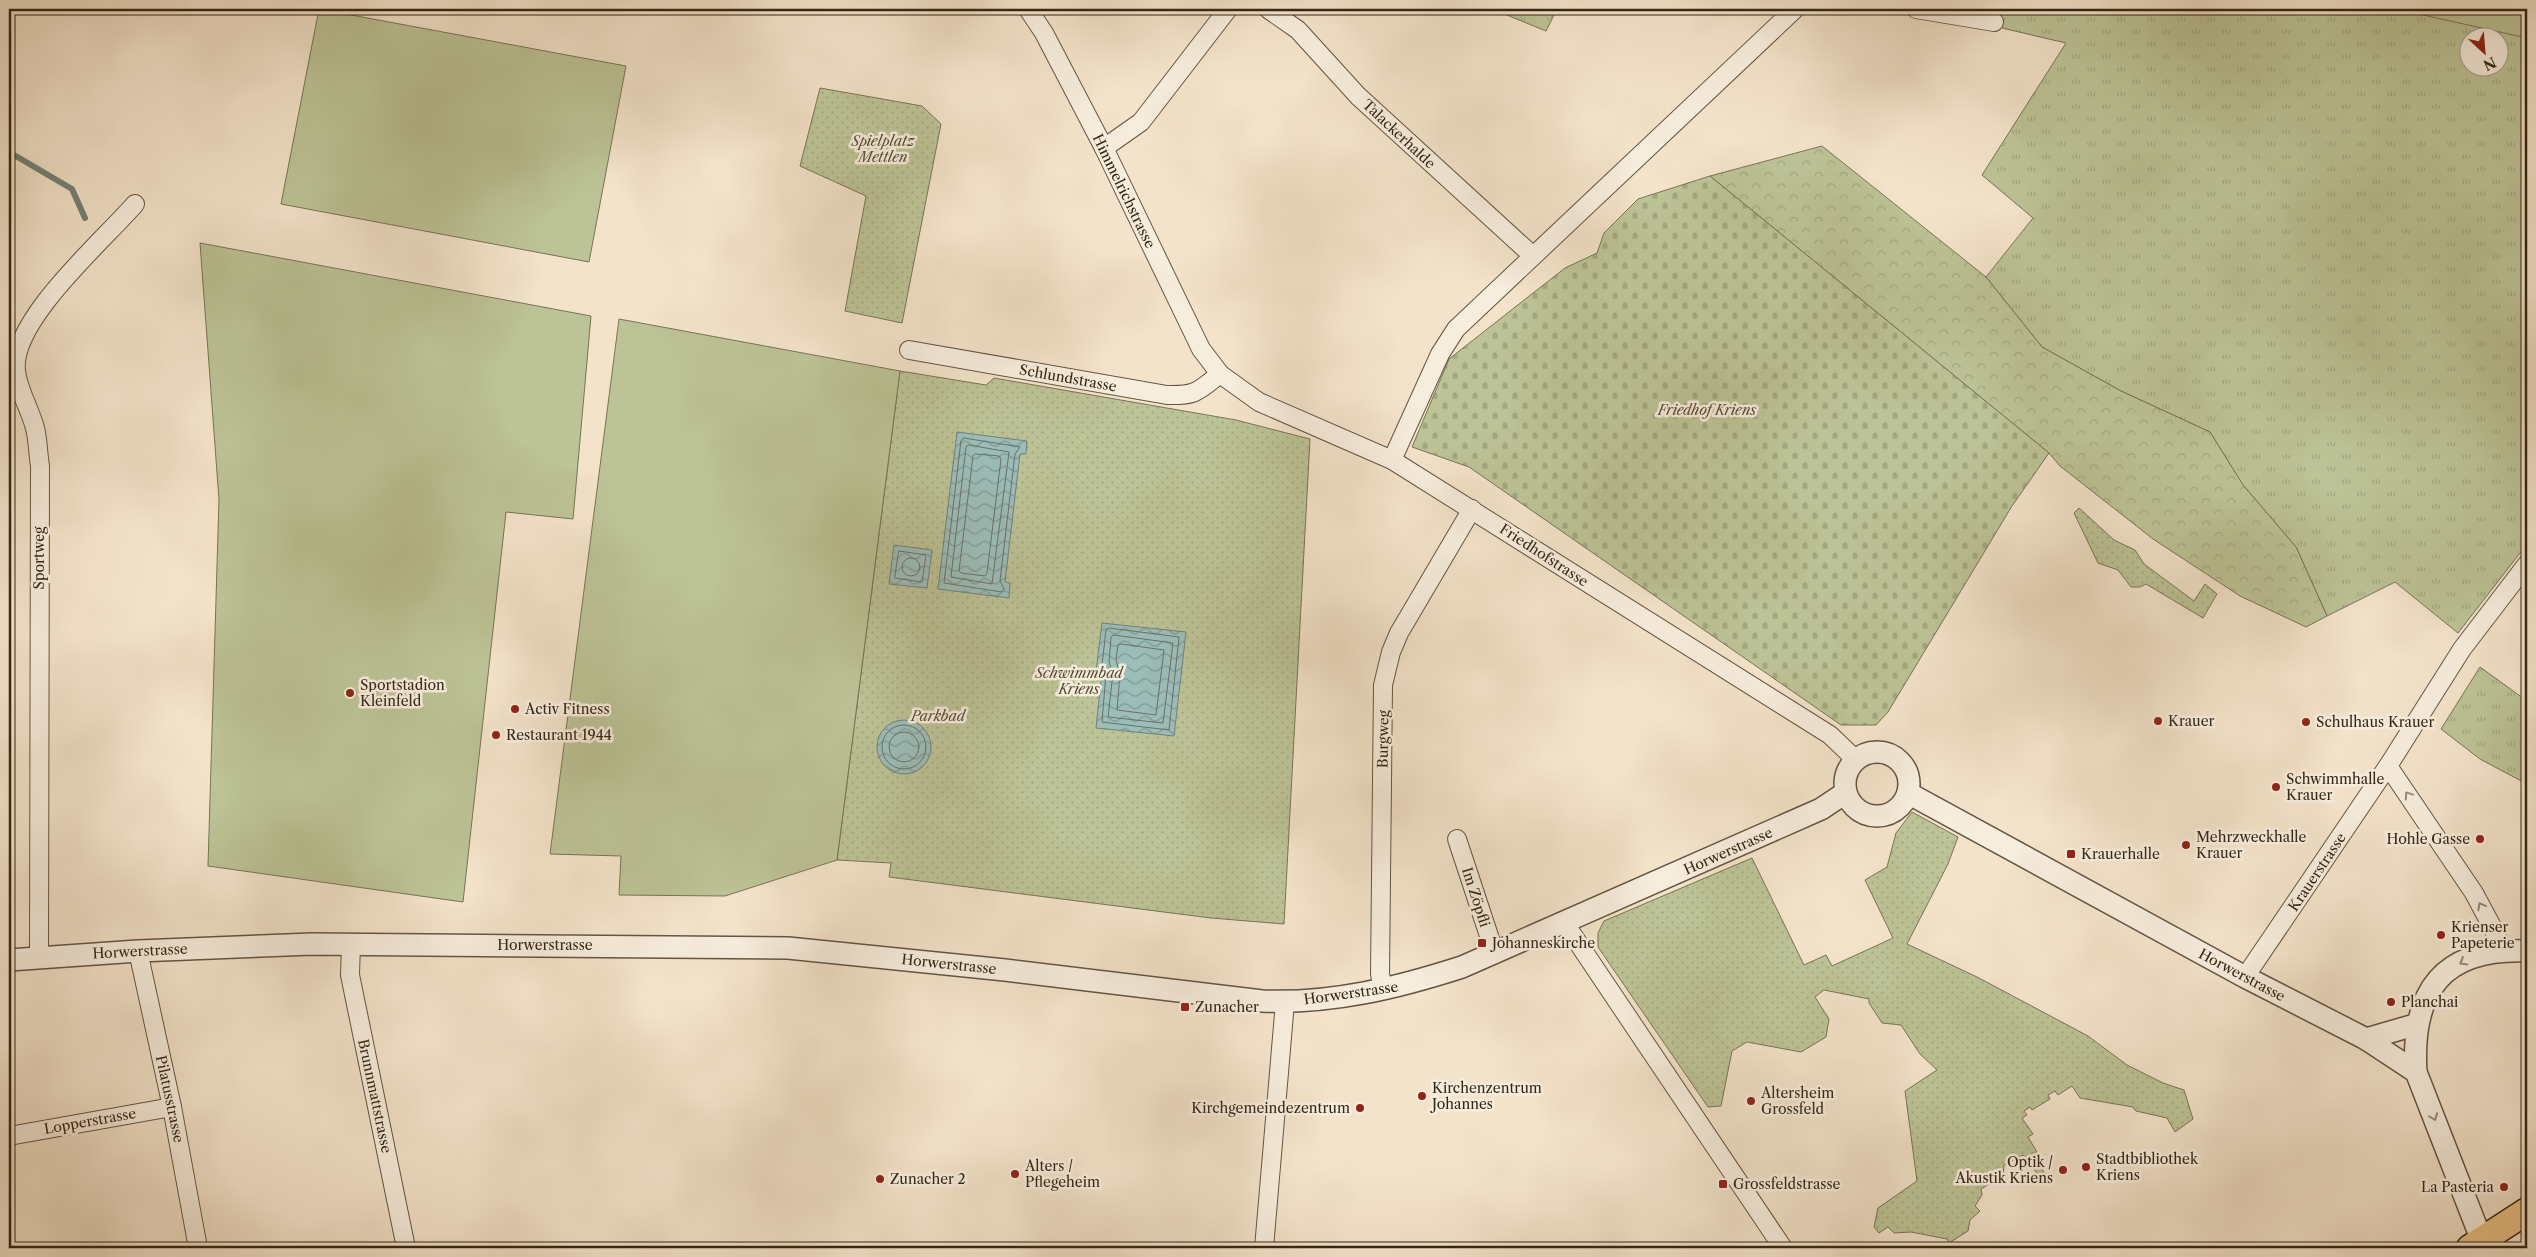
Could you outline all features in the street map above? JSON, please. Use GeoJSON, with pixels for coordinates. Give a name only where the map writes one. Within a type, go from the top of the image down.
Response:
{"type":"FeatureCollection","features":[{"type":"Feature","properties":{"kind":"main road"},"geometry":{"type":"LineString","coordinates":[[2476,1245],[2527,1212]]}},
{"type":"Feature","properties":{"kind":"street","name":"Himmelrichstrasse"},"geometry":{"type":"LineString","coordinates":[[1028,9],[1044,33],[1104,148],[1201,349],[1220,374]]}},
{"type":"Feature","properties":{"kind":"street"},"geometry":{"type":"LineString","coordinates":[[1104,148],[1141,122],[1228,9]]}},
{"type":"Feature","properties":{"kind":"street","name":"Talackerhalde"},"geometry":{"type":"LineString","coordinates":[[1268,9],[1298,30],[1358,96],[1533,256]]}},
{"type":"Feature","properties":{"kind":"street"},"geometry":{"type":"LineString","coordinates":[[1392,460],[1440,354],[1456,329],[1795,9]]}},
{"type":"Feature","properties":{"kind":"street"},"geometry":{"type":"LineString","coordinates":[[1916,9],[1994,22]]}},
{"type":"Feature","properties":{"kind":"street","name":"Sportweg"},"geometry":{"type":"LineString","coordinates":[[39,958],[40,466],[35,429],[16,372],[16,359],[24,333],[48,299],[135,204]]}},
{"type":"Feature","properties":{"kind":"street","name":"Schlundstrasse"},"geometry":{"type":"LineString","coordinates":[[909,350],[1167,395],[1188,396],[1199,392],[1220,374]]}},
{"type":"Feature","properties":{"kind":"street","name":"Friedhofstrasse"},"geometry":{"type":"LineString","coordinates":[[1220,374],[1259,402],[1392,460],[1830,735],[1855,759]]}},
{"type":"Feature","properties":{"kind":"street","name":"Burgweg"},"geometry":{"type":"LineString","coordinates":[[1383,990],[1380,974],[1383,685],[1391,652],[1399,633],[1472,509]]}},
{"type":"Feature","properties":{"kind":"street"},"geometry":{"type":"LineString","coordinates":[[2501,950],[2497,936],[2474,892],[2388,766],[2462,649],[2527,564]]}},
{"type":"Feature","properties":{"kind":"street"},"geometry":{"type":"LineString","coordinates":[[1878,751],[1891,754],[1906,769],[1909,785],[1908,793],[1902,804],[1894,812],[1877,816],[1860,811],[1851,804],[1845,793],[1844,781],[1847,769],[1855,759],[1866,753],[1878,751]]}},
{"type":"Feature","properties":{"kind":"street","name":"Krauerstrasse"},"geometry":{"type":"LineString","coordinates":[[2244,977],[2388,766]]}},
{"type":"Feature","properties":{"kind":"street","name":"Horwerstrasse"},"geometry":{"type":"LineString","coordinates":[[9,960],[138,950],[350,944],[788,948],[1005,970],[1228,998],[1285,1002],[1383,990],[1438,975],[1495,954],[1821,809],[1845,793]]}},
{"type":"Feature","properties":{"kind":"street","name":"Horwerstrasse"},"geometry":{"type":"LineString","coordinates":[[1908,793],[2244,977],[2366,1039],[2416,1072]]}},
{"type":"Feature","properties":{"kind":"street","name":"Im Zöpfli"},"geometry":{"type":"LineString","coordinates":[[1457,839],[1495,954]]}},
{"type":"Feature","properties":{"kind":"street"},"geometry":{"type":"LineString","coordinates":[[1564,922],[1783,1248]]}},
{"type":"Feature","properties":{"kind":"street","name":"Brunnmattstrasse"},"geometry":{"type":"LineString","coordinates":[[350,944],[350,975],[406,1248]]}},
{"type":"Feature","properties":{"kind":"street","name":"Pilatusstrasse"},"geometry":{"type":"LineString","coordinates":[[138,950],[172,1107],[198,1248]]}},
{"type":"Feature","properties":{"kind":"street"},"geometry":{"type":"LineString","coordinates":[[2476,1245],[2416,1072],[2415,1053],[2418,1024],[2425,998],[2438,978],[2468,958],[2501,950],[2527,951]]}},
{"type":"Feature","properties":{"kind":"street"},"geometry":{"type":"LineString","coordinates":[[1264,1248],[1285,1002]]}},
{"type":"Feature","properties":{"kind":"street"},"geometry":{"type":"LineString","coordinates":[[2366,1039],[2418,1024]]}},
{"type":"Feature","properties":{"kind":"street","name":"Lopperstrasse"},"geometry":{"type":"LineString","coordinates":[[9,1136],[172,1107]]}},
{"type":"Feature","properties":{"kind":"green space"},"geometry":{"type":"Polygon","coordinates":[[[319,9],[626,66],[589,262],[281,204],[319,9]]]}},
{"type":"Feature","properties":{"kind":"green space"},"geometry":{"type":"Polygon","coordinates":[[[1492,9],[1557,9],[1546,31],[1492,9]]]}},
{"type":"Feature","properties":{"kind":"green space"},"geometry":{"type":"Polygon","coordinates":[[[1950,9],[2527,9],[2527,544],[2458,633],[2395,582],[2327,616],[2296,547],[2243,485],[2210,432],[2121,391],[2042,347],[1986,277],[2033,218],[1982,175],[2066,43],[2002,28],[2003,19],[1950,9]]]}},
{"type":"Feature","properties":{"kind":"green space"},"geometry":{"type":"Polygon","coordinates":[[[2396,9],[2527,9],[2527,38],[2508,34],[2508,28],[2482,28],[2396,9]]]}},
{"type":"Feature","properties":{"kind":"green space","name":"Spielplatz Mettlen"},"geometry":{"type":"Polygon","coordinates":[[[820,88],[922,106],[941,124],[902,323],[845,311],[866,196],[800,166],[820,88]]]}},
{"type":"Feature","properties":{"kind":"green space"},"geometry":{"type":"Polygon","coordinates":[[[1822,146],[1986,277],[2042,347],[2121,391],[2210,432],[2243,485],[2296,547],[2327,616],[2306,627],[2240,596],[2153,539],[2060,466],[2049,453],[1710,176],[1822,146]]]}},
{"type":"Feature","properties":{"kind":"green space","name":"Friedhof Kriens"},"geometry":{"type":"Polygon","coordinates":[[[1710,176],[2049,453],[2012,506],[1888,712],[1876,725],[1841,725],[1469,467],[1412,447],[1449,359],[1565,268],[1597,253],[1604,233],[1638,199],[1710,176]]]}},
{"type":"Feature","properties":{"kind":"green space","name":"Sportstadion Kleinfeld"},"geometry":{"type":"Polygon","coordinates":[[[200,243],[591,316],[573,519],[506,512],[463,902],[208,866],[219,500],[200,243]]]}},
{"type":"Feature","properties":{"kind":"green space"},"geometry":{"type":"Polygon","coordinates":[[[619,319],[900,371],[837,860],[725,896],[619,895],[621,856],[550,854],[619,319]]]}},
{"type":"Feature","properties":{"kind":"green space","name":"Schwimmbad Kriens"},"geometry":{"type":"Polygon","coordinates":[[[900,371],[986,385],[994,378],[1236,420],[1310,439],[1284,924],[1211,918],[889,877],[891,863],[837,860],[900,371]]]}},
{"type":"Feature","properties":{"kind":"green space"},"geometry":{"type":"Polygon","coordinates":[[[2079,508],[2114,540],[2135,550],[2144,564],[2194,601],[2205,584],[2217,594],[2203,618],[2146,584],[2140,587],[2131,587],[2118,570],[2098,563],[2074,513],[2079,508]]]}},
{"type":"Feature","properties":{"kind":"green space"},"geometry":{"type":"Polygon","coordinates":[[[2480,667],[2527,701],[2527,784],[2480,759],[2441,729],[2480,667]]]}},
{"type":"Feature","properties":{"kind":"green space"},"geometry":{"type":"Polygon","coordinates":[[[1912,812],[1958,837],[1948,864],[1907,944],[1977,977],[2088,1036],[2127,1065],[2163,1083],[2184,1090],[2193,1119],[2175,1132],[2167,1118],[2136,1111],[2133,1107],[2080,1098],[2072,1086],[2058,1095],[2055,1091],[2048,1095],[2050,1099],[2032,1110],[2030,1107],[2024,1111],[2027,1115],[2022,1118],[2033,1134],[2028,1137],[2037,1152],[2033,1155],[2045,1174],[2040,1177],[2023,1155],[2004,1165],[2003,1176],[1981,1189],[1982,1195],[1975,1206],[1980,1211],[1970,1220],[1968,1231],[1949,1243],[1947,1239],[1911,1232],[1894,1233],[1888,1227],[1879,1233],[1874,1227],[1878,1208],[1917,1181],[1905,1091],[1937,1070],[1920,1054],[1901,1025],[1882,1023],[1869,1003],[1869,999],[1824,990],[1815,997],[1829,1019],[1826,1037],[1801,1052],[1747,1042],[1732,1051],[1721,1106],[1708,1107],[1598,947],[1598,933],[1604,921],[1752,858],[1804,965],[1826,955],[1832,966],[1893,938],[1865,880],[1887,867],[1896,833],[1912,812]]]}},
{"type":"Feature","properties":{"kind":"water"},"geometry":{"type":"Polygon","coordinates":[[[957,432],[1027,441],[1026,454],[1020,454],[1005,582],[1010,583],[1009,598],[938,589],[957,432]]]}},
{"type":"Feature","properties":{"kind":"water"},"geometry":{"type":"Polygon","coordinates":[[[894,545],[932,550],[927,588],[889,584],[894,545]]]}},
{"type":"Feature","properties":{"kind":"water"},"geometry":{"type":"Polygon","coordinates":[[[1102,623],[1186,632],[1174,736],[1096,728],[1102,672],[1096,671],[1102,623]]]}},
{"type":"Feature","properties":{"kind":"water"},"geometry":{"type":"Polygon","coordinates":[[[904,720],[914,722],[923,728],[929,737],[931,747],[929,757],[923,766],[914,772],[904,774],[894,772],[885,766],[879,757],[877,747],[879,737],[885,728],[894,722],[904,720]]]}},
{"type":"Feature","properties":{"kind":"waterway"},"geometry":{"type":"LineString","coordinates":[[9,152],[72,189],[85,218]]}},
{"type":"Feature","properties":{"kind":"place","name":"Sportstadion Kleinfeld"},"geometry":{"type":"Point","coordinates":[350,693]}},
{"type":"Feature","properties":{"kind":"place","name":"Activ Fitness"},"geometry":{"type":"Point","coordinates":[515,709]}},
{"type":"Feature","properties":{"kind":"place","name":"Krauer"},"geometry":{"type":"Point","coordinates":[2158,721]}},
{"type":"Feature","properties":{"kind":"place","name":"Schulhaus Krauer"},"geometry":{"type":"Point","coordinates":[2306,722]}},
{"type":"Feature","properties":{"kind":"place","name":"Restaurant 1944"},"geometry":{"type":"Point","coordinates":[496,735]}},
{"type":"Feature","properties":{"kind":"place","name":"Schwimmhalle Krauer"},"geometry":{"type":"Point","coordinates":[2276,787]}},
{"type":"Feature","properties":{"kind":"place","name":"Hohle Gasse"},"geometry":{"type":"Point","coordinates":[2480,839]}},
{"type":"Feature","properties":{"kind":"place","name":"Mehrzweckhalle Krauer"},"geometry":{"type":"Point","coordinates":[2186,845]}},
{"type":"Feature","properties":{"kind":"place","name":"Krauerhalle"},"geometry":{"type":"Point","coordinates":[2071,854]}},
{"type":"Feature","properties":{"kind":"place","name":"Krienser Papeterie"},"geometry":{"type":"Point","coordinates":[2441,935]}},
{"type":"Feature","properties":{"kind":"place","name":"Johanneskirche"},"geometry":{"type":"Point","coordinates":[1482,943]}},
{"type":"Feature","properties":{"kind":"place","name":"Planchai"},"geometry":{"type":"Point","coordinates":[2391,1002]}},
{"type":"Feature","properties":{"kind":"place","name":"Zunacher"},"geometry":{"type":"Point","coordinates":[1185,1007]}},
{"type":"Feature","properties":{"kind":"place","name":"Kirchenzentrum Johannes"},"geometry":{"type":"Point","coordinates":[1422,1096]}},
{"type":"Feature","properties":{"kind":"place","name":"Altersheim Grossfeld"},"geometry":{"type":"Point","coordinates":[1751,1101]}},
{"type":"Feature","properties":{"kind":"place","name":"Kirchgemeindezentrum"},"geometry":{"type":"Point","coordinates":[1360,1108]}},
{"type":"Feature","properties":{"kind":"place","name":"Stadtbibliothek Kriens"},"geometry":{"type":"Point","coordinates":[2086,1167]}},
{"type":"Feature","properties":{"kind":"place","name":"Optik / Akustik Kriens"},"geometry":{"type":"Point","coordinates":[2063,1170]}},
{"type":"Feature","properties":{"kind":"place","name":"Alters / Pflegeheim"},"geometry":{"type":"Point","coordinates":[1015,1174]}},
{"type":"Feature","properties":{"kind":"place","name":"Zunacher 2"},"geometry":{"type":"Point","coordinates":[880,1179]}},
{"type":"Feature","properties":{"kind":"place","name":"Grossfeldstrasse"},"geometry":{"type":"Point","coordinates":[1723,1184]}},
{"type":"Feature","properties":{"kind":"place","name":"La Pasteria"},"geometry":{"type":"Point","coordinates":[2504,1187]}},
{"type":"Feature","properties":{"kind":"park label","name":"Parkbad"},"geometry":{"type":"Point","coordinates":[938,716]}}]}
